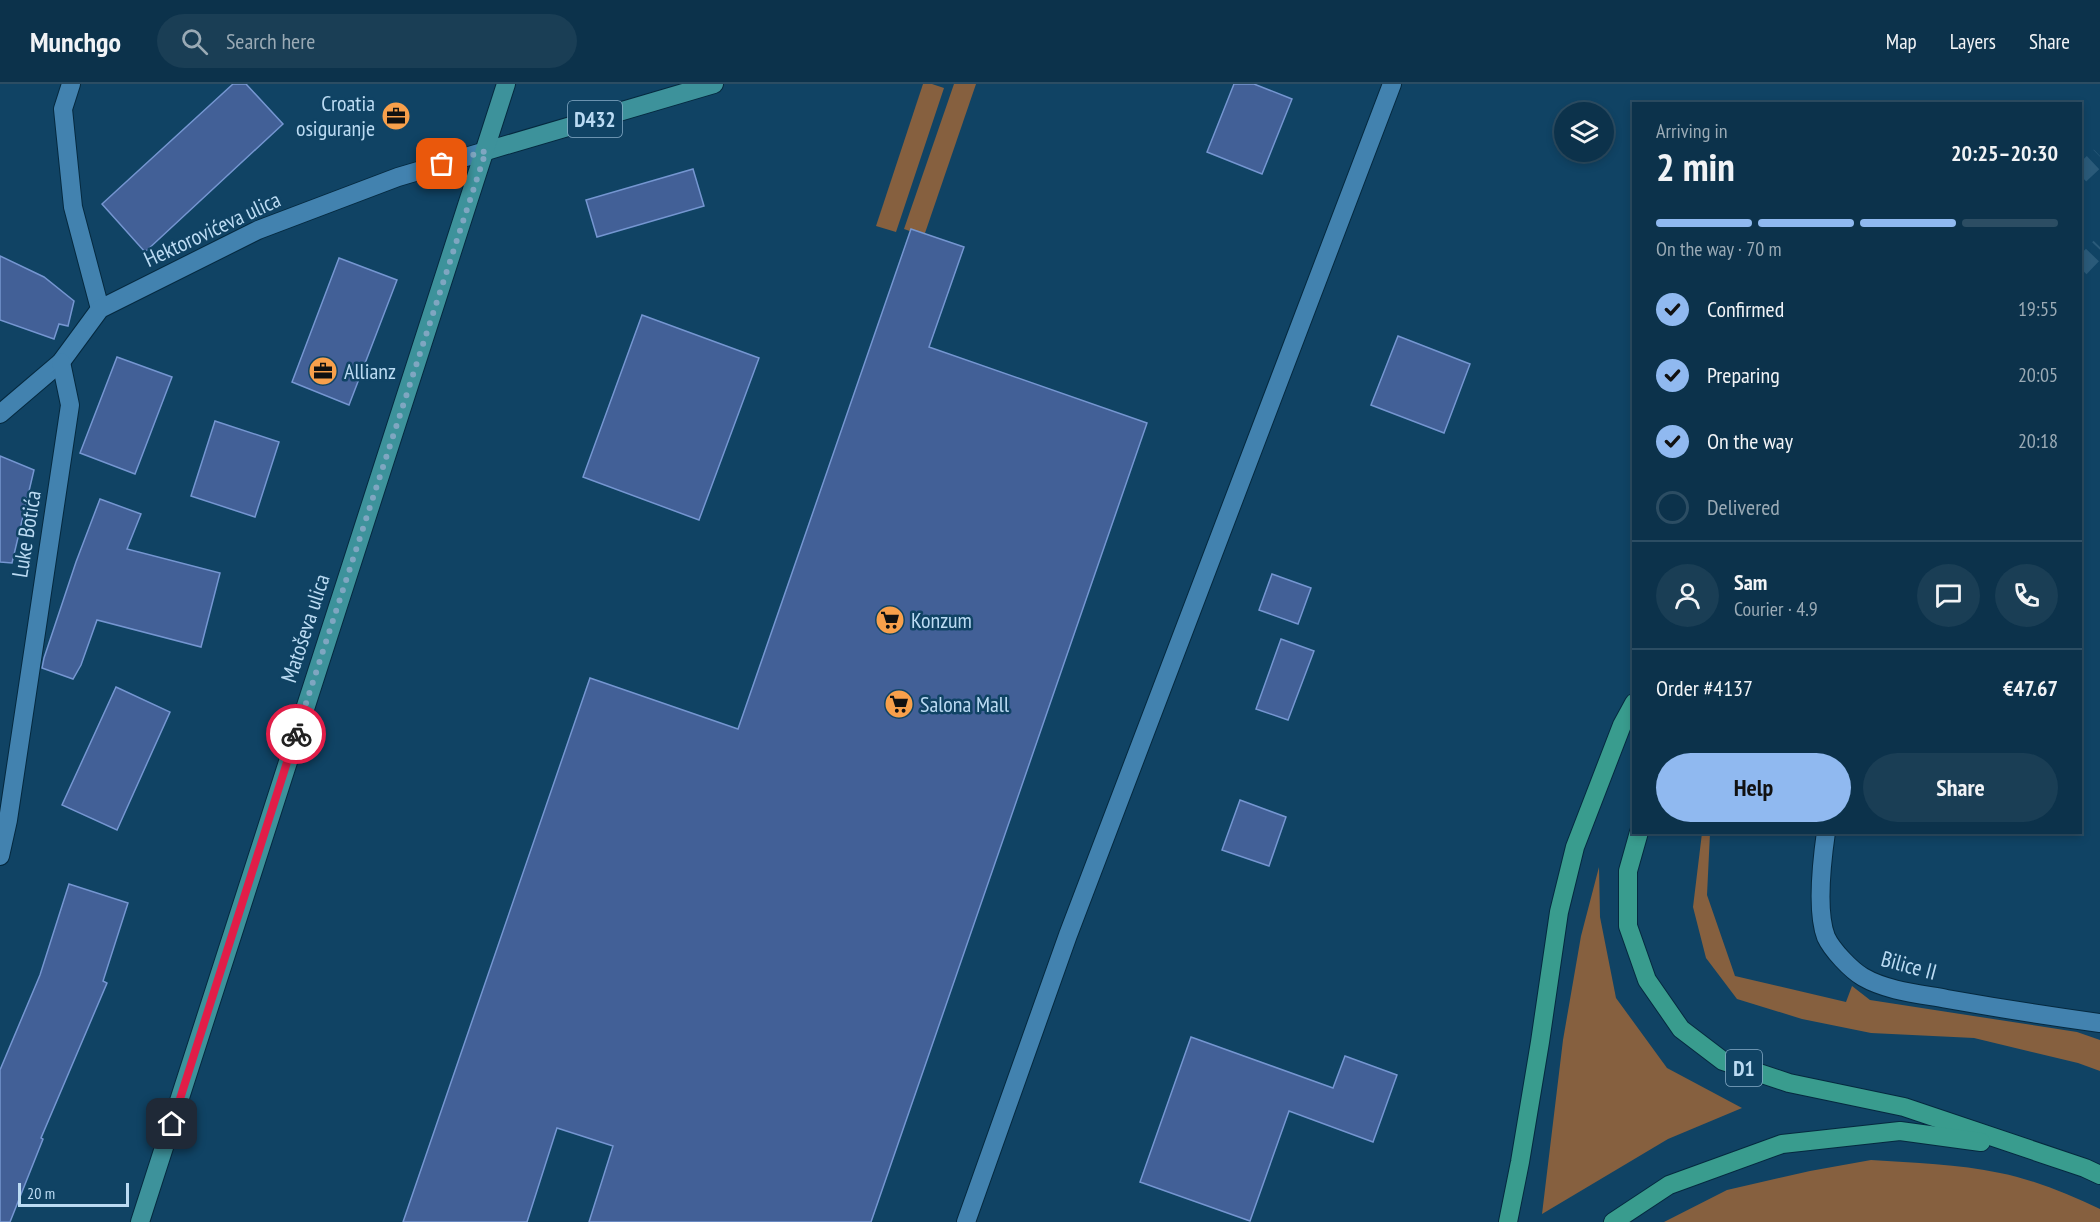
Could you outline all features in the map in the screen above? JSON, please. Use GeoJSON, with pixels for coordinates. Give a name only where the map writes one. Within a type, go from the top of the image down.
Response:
{"type":"FeatureCollection","features":[{"type":"Feature","properties":{"kind":"highway"},"geometry":{"type":"LineString","coordinates":[[1508,1222],[1540,1042],[1559,912],[1579,836],[1622,725],[1632,707]]}},
{"type":"Feature","properties":{"kind":"highway","name":"D1"},"geometry":{"type":"LineString","coordinates":[[1638,834],[1628,871],[1628,926],[1647,980],[1681,1029],[1723,1061],[1789,1083],[1904,1107],[2100,1175]]}},
{"type":"Feature","properties":{"kind":"highway"},"geometry":{"type":"LineString","coordinates":[[1613,1222],[1669,1185],[1782,1144],[1900,1131],[2019,1147]]}},
{"type":"Feature","properties":{"kind":"main road","name":"Matoševa ulica"},"geometry":{"type":"LineString","coordinates":[[140,1222],[506,84]]}},
{"type":"Feature","properties":{"kind":"main road","name":"D432"},"geometry":{"type":"LineString","coordinates":[[486,151],[705,85]]}},
{"type":"Feature","properties":{"kind":"street"},"geometry":{"type":"LineString","coordinates":[[71,84],[63,109],[73,207],[100,309]]}},
{"type":"Feature","properties":{"kind":"street"},"geometry":{"type":"LineString","coordinates":[[966,1222],[1068,934],[1392,84]]}},
{"type":"Feature","properties":{"kind":"street","name":"Hektorovićeva ulica"},"geometry":{"type":"LineString","coordinates":[[0,414],[61,362],[100,309],[258,230],[398,177],[486,151]]}},
{"type":"Feature","properties":{"kind":"street","name":"Luke Botića"},"geometry":{"type":"LineString","coordinates":[[0,856],[8,820],[70,405],[61,362]]}},
{"type":"Feature","properties":{"kind":"street","name":"Bilice II"},"geometry":{"type":"LineString","coordinates":[[1826,834],[1822,862],[1822,909],[1827,937],[1845,962],[1863,976],[1881,985],[1926,995],[2028,1014],[2100,1023]]}},
{"type":"Feature","properties":{"kind":"shaded area"},"geometry":{"type":"Polygon","coordinates":[[[923,84],[944,88],[896,232],[876,226],[923,84]]]}},
{"type":"Feature","properties":{"kind":"shaded area"},"geometry":{"type":"Polygon","coordinates":[[[954,84],[976,84],[924,236],[904,229],[954,84]]]}},
{"type":"Feature","properties":{"kind":"shaded area"},"geometry":{"type":"Polygon","coordinates":[[[1702,834],[1710,834],[1707,895],[1735,976],[1846,1002],[1852,986],[1870,1000],[2077,1032],[2100,1040],[2100,1071],[2078,1063],[1974,1038],[1871,1033],[1802,1019],[1737,999],[1706,958],[1693,907],[1702,834]]]}},
{"type":"Feature","properties":{"kind":"shaded area"},"geometry":{"type":"Polygon","coordinates":[[[1599,867],[1600,917],[1616,998],[1667,1068],[1742,1108],[1668,1139],[1542,1214],[1563,1040],[1581,936],[1599,867]]]}},
{"type":"Feature","properties":{"kind":"shaded area"},"geometry":{"type":"Polygon","coordinates":[[[1871,1160],[1952,1166],[2026,1179],[2100,1209],[2100,1222],[1664,1222],[1727,1190],[1871,1160]]]}},
{"type":"Feature","properties":{"kind":"building"},"geometry":{"type":"Polygon","coordinates":[[[233,84],[246,84],[283,124],[145,252],[102,204],[233,84]]]}},
{"type":"Feature","properties":{"kind":"building"},"geometry":{"type":"Polygon","coordinates":[[[1234,84],[1254,84],[1292,99],[1262,174],[1207,152],[1234,84]]]}},
{"type":"Feature","properties":{"kind":"building"},"geometry":{"type":"Polygon","coordinates":[[[693,169],[704,206],[597,237],[586,200],[693,169]]]}},
{"type":"Feature","properties":{"kind":"building","name":"Salona Mall"},"geometry":{"type":"Polygon","coordinates":[[[911,229],[964,247],[929,347],[1147,423],[871,1222],[589,1222],[613,1146],[557,1128],[527,1222],[403,1222],[590,678],[738,729],[911,229]]]}},
{"type":"Feature","properties":{"kind":"building"},"geometry":{"type":"Polygon","coordinates":[[[0,256],[44,277],[74,301],[68,326],[59,324],[54,339],[0,320],[0,256]]]}},
{"type":"Feature","properties":{"kind":"building"},"geometry":{"type":"Polygon","coordinates":[[[339,258],[397,280],[349,405],[292,382],[339,258]]]}},
{"type":"Feature","properties":{"kind":"building"},"geometry":{"type":"Polygon","coordinates":[[[642,315],[759,358],[699,520],[583,477],[642,315]]]}},
{"type":"Feature","properties":{"kind":"building"},"geometry":{"type":"Polygon","coordinates":[[[1398,336],[1470,364],[1444,433],[1371,405],[1398,336]]]}},
{"type":"Feature","properties":{"kind":"building"},"geometry":{"type":"Polygon","coordinates":[[[117,357],[172,377],[135,474],[80,453],[117,357]]]}},
{"type":"Feature","properties":{"kind":"building"},"geometry":{"type":"Polygon","coordinates":[[[215,421],[279,442],[255,517],[191,496],[215,421]]]}},
{"type":"Feature","properties":{"kind":"building"},"geometry":{"type":"Polygon","coordinates":[[[0,456],[34,470],[12,563],[0,562],[0,456]]]}},
{"type":"Feature","properties":{"kind":"building"},"geometry":{"type":"Polygon","coordinates":[[[100,499],[141,514],[127,549],[220,573],[201,647],[97,620],[81,665],[73,679],[42,668],[76,562],[100,499]]]}},
{"type":"Feature","properties":{"kind":"building"},"geometry":{"type":"Polygon","coordinates":[[[1272,574],[1311,588],[1298,624],[1259,610],[1272,574]]]}},
{"type":"Feature","properties":{"kind":"building"},"geometry":{"type":"Polygon","coordinates":[[[1281,639],[1314,651],[1288,720],[1256,709],[1281,639]]]}},
{"type":"Feature","properties":{"kind":"building"},"geometry":{"type":"Polygon","coordinates":[[[116,687],[170,712],[117,830],[62,805],[116,687]]]}},
{"type":"Feature","properties":{"kind":"building"},"geometry":{"type":"Polygon","coordinates":[[[1240,800],[1286,817],[1269,866],[1222,850],[1240,800]]]}},
{"type":"Feature","properties":{"kind":"building"},"geometry":{"type":"Polygon","coordinates":[[[69,884],[128,903],[103,981],[107,983],[41,1138],[43,1139],[10,1222],[0,1222],[0,1070],[40,975],[69,884]]]}},
{"type":"Feature","properties":{"kind":"building"},"geometry":{"type":"Polygon","coordinates":[[[1191,1037],[1333,1088],[1345,1056],[1397,1075],[1373,1142],[1289,1111],[1250,1221],[1140,1182],[1191,1037]]]}},
{"type":"Feature","properties":{"kind":"tunnel"},"geometry":{"type":"LineString","coordinates":[[2082,173],[2100,156]]}},
{"type":"Feature","properties":{"kind":"tunnel"},"geometry":{"type":"LineString","coordinates":[[2082,266],[2100,247]]}},
{"type":"Feature","properties":{"kind":"way so far"},"geometry":{"type":"LineString","coordinates":[[296,734],[486,151],[442,164]]}},
{"type":"Feature","properties":{"kind":"place","name":"Croatia osiguranje"},"geometry":{"type":"Point","coordinates":[396,116]}},
{"type":"Feature","properties":{"kind":"place","name":"Allianz"},"geometry":{"type":"Point","coordinates":[323,371]}},
{"type":"Feature","properties":{"kind":"place","name":"Konzum"},"geometry":{"type":"Point","coordinates":[890,620]}},
{"type":"Feature","properties":{"kind":"place","name":"Salona Mall"},"geometry":{"type":"Point","coordinates":[899,704]}},
{"type":"Feature","properties":{"kind":"route"},"geometry":{"type":"LineString","coordinates":[[172,1124],[296,734]]}}]}
